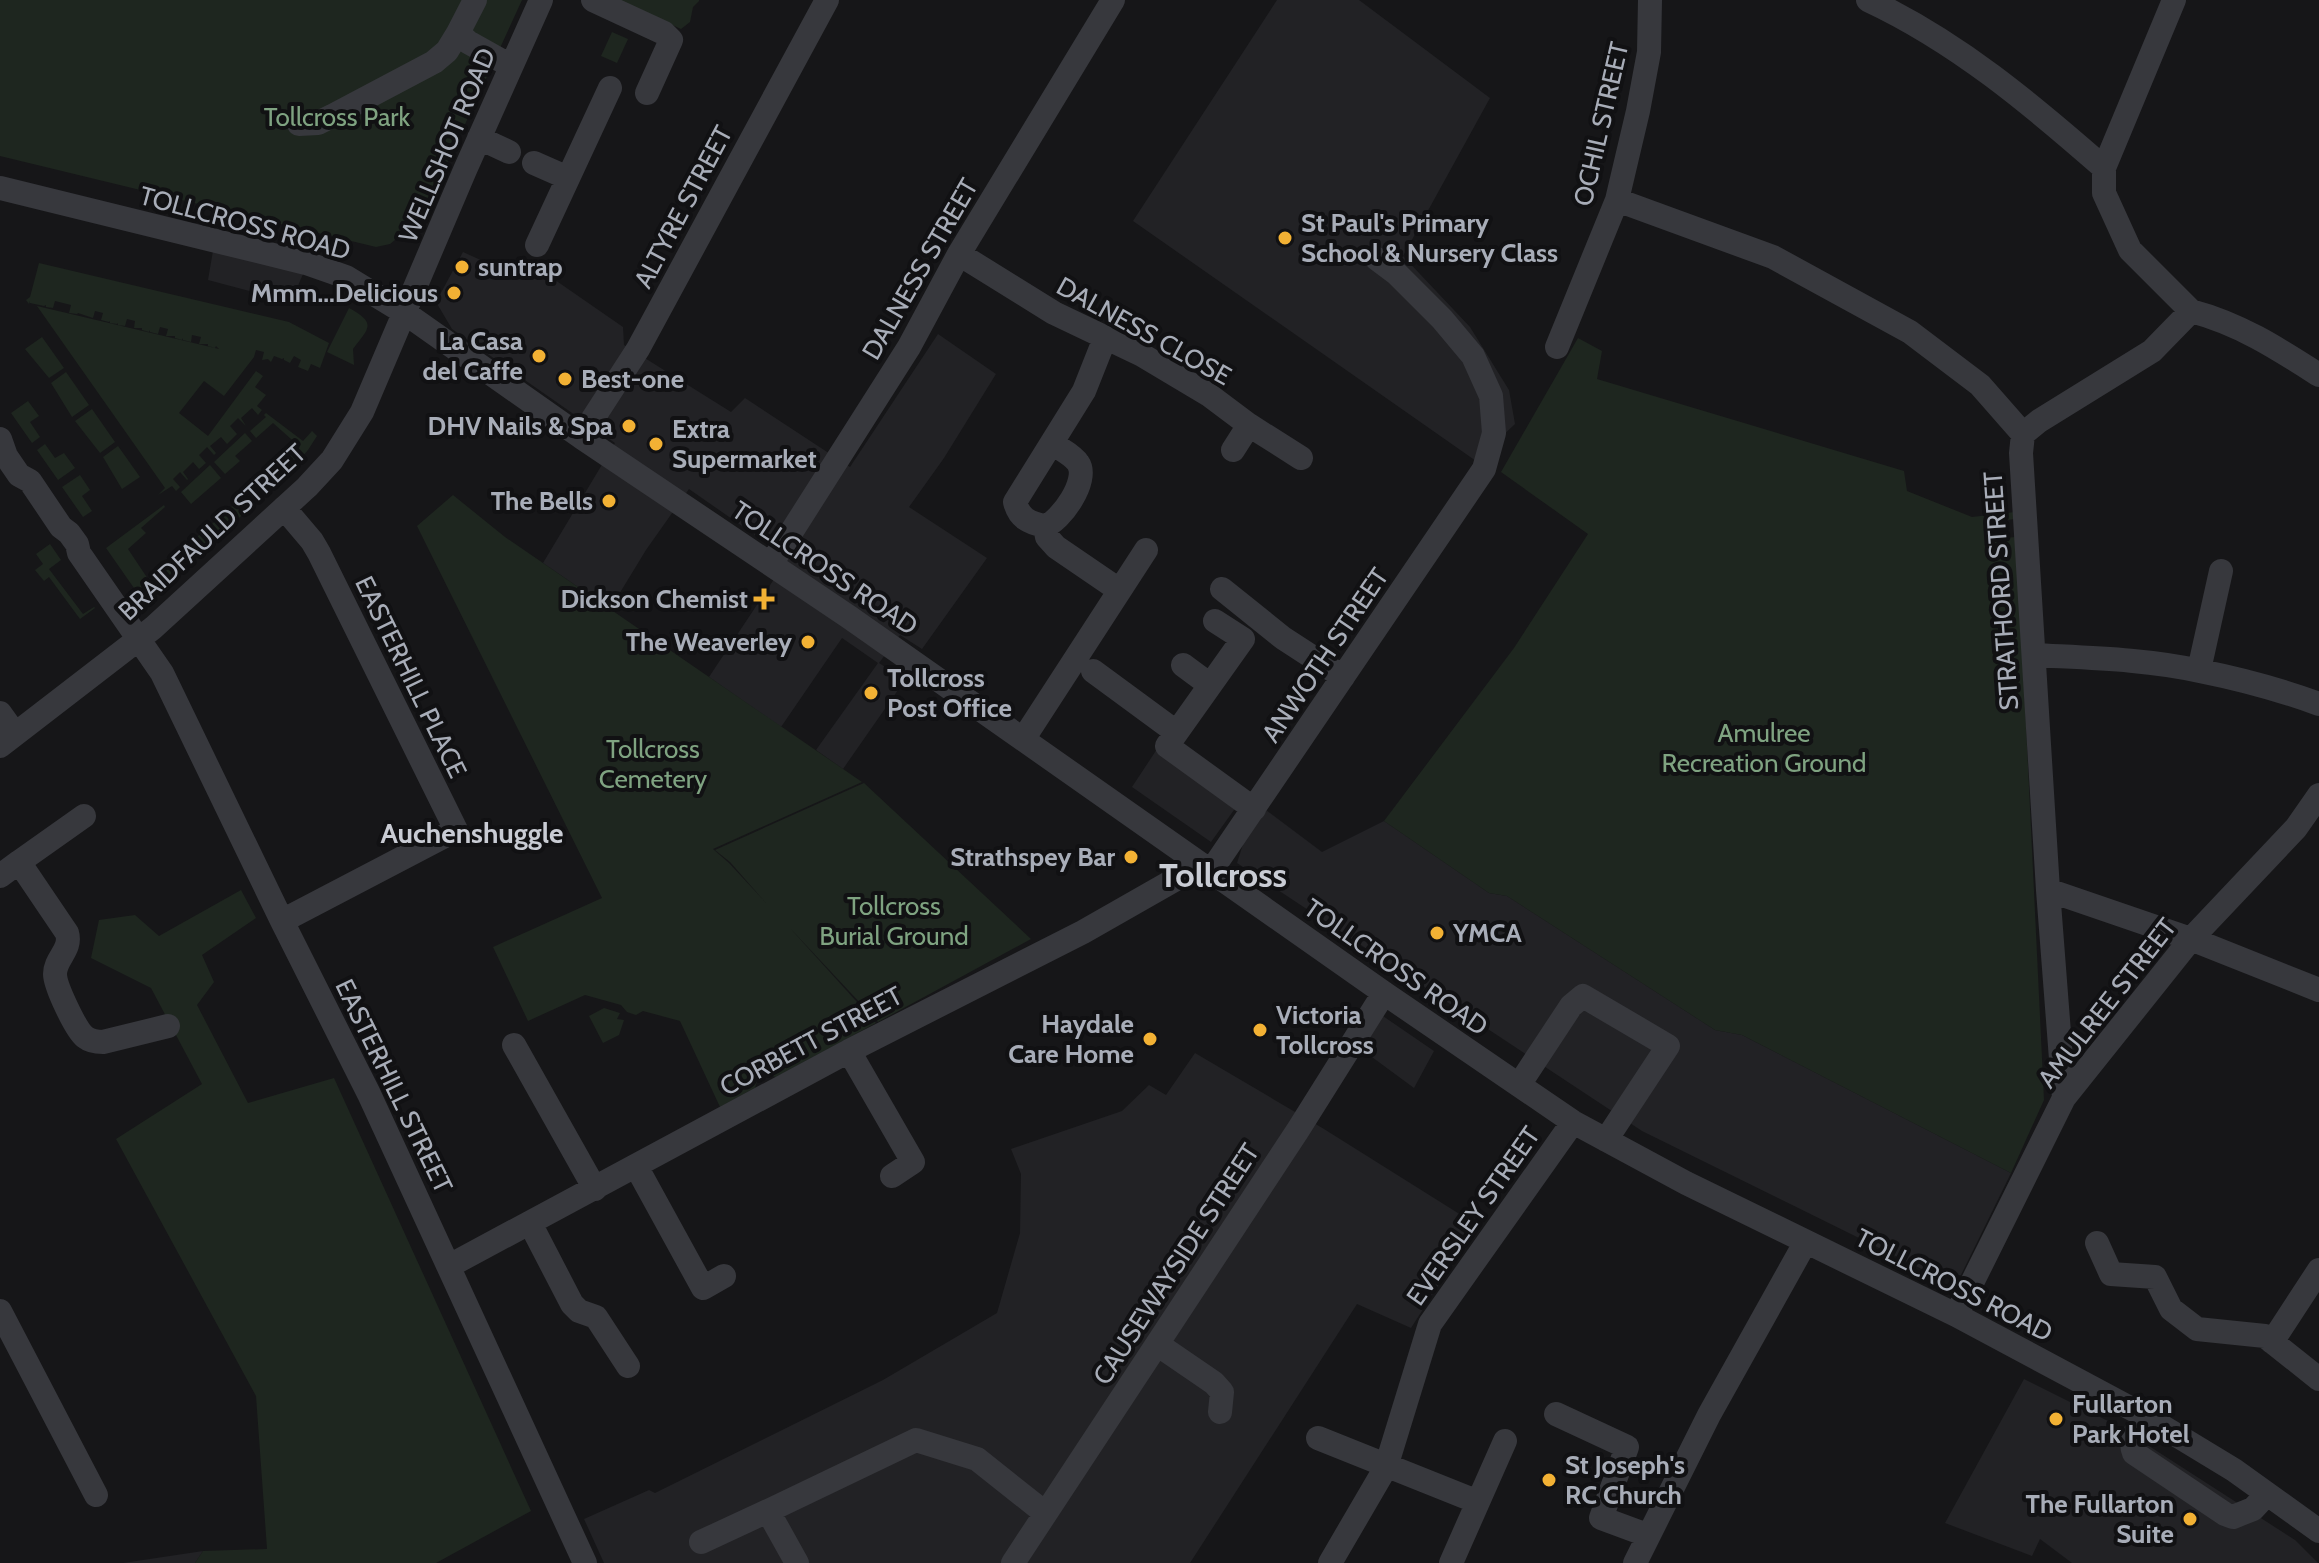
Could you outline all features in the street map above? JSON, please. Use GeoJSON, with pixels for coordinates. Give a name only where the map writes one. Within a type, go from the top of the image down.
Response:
{"type":"FeatureCollection","features":[{"type":"Feature","properties":{"kind":"street"},"geometry":{"type":"LineString","coordinates":[[299,124],[318,123],[434,62],[447,51],[475,0]]}},
{"type":"Feature","properties":{"kind":"street","name":"WELLSHOT ROAD"},"geometry":{"type":"LineString","coordinates":[[405,313],[541,0]]}},
{"type":"Feature","properties":{"kind":"street"},"geometry":{"type":"LineString","coordinates":[[593,0],[664,33],[671,40],[647,93]]}},
{"type":"Feature","properties":{"kind":"street","name":"ALTYRE STREET"},"geometry":{"type":"LineString","coordinates":[[581,437],[638,349],[827,0]]}},
{"type":"Feature","properties":{"kind":"street","name":"DALNESS STREET"},"geometry":{"type":"LineString","coordinates":[[771,564],[909,347],[959,254],[1113,0]]}},
{"type":"Feature","properties":{"kind":"street","name":"OCHIL STREET"},"geometry":{"type":"LineString","coordinates":[[1557,347],[1617,200],[1649,52],[1650,0]]}},
{"type":"Feature","properties":{"kind":"street"},"geometry":{"type":"LineString","coordinates":[[1868,0],[1948,44],[2042,113],[2104,168]]}},
{"type":"Feature","properties":{"kind":"street"},"geometry":{"type":"LineString","coordinates":[[2174,0],[2104,168],[2104,193],[2130,250],[2191,311],[2213,316],[2254,334],[2319,375]]}},
{"type":"Feature","properties":{"kind":"street"},"geometry":{"type":"LineString","coordinates":[[458,33],[511,66]]}},
{"type":"Feature","properties":{"kind":"street"},"geometry":{"type":"LineString","coordinates":[[537,245],[610,88]]}},
{"type":"Feature","properties":{"kind":"street"},"geometry":{"type":"LineString","coordinates":[[479,138],[509,152]]}},
{"type":"Feature","properties":{"kind":"street"},"geometry":{"type":"LineString","coordinates":[[534,163],[568,178]]}},
{"type":"Feature","properties":{"kind":"street","name":"TOLLCROSS ROAD"},"geometry":{"type":"LineString","coordinates":[[0,188],[323,268],[361,285],[1024,738],[1384,993],[1573,1122],[1805,1243],[1956,1315],[2145,1416],[2234,1470],[2319,1531]]}},
{"type":"Feature","properties":{"kind":"street"},"geometry":{"type":"LineString","coordinates":[[1617,200],[1773,257],[1910,332],[1980,385],[2023,434],[2152,351],[2191,311]]}},
{"type":"Feature","properties":{"kind":"street","name":"DALNESS CLOSE"},"geometry":{"type":"LineString","coordinates":[[959,254],[1054,313],[1142,355],[1209,395],[1301,458]]}},
{"type":"Feature","properties":{"kind":"street","name":"ANWOTH STREET"},"geometry":{"type":"LineString","coordinates":[[1203,866],[1254,809],[1484,469],[1494,433],[1491,396],[1473,356],[1442,319],[1397,274],[1377,259]]}},
{"type":"Feature","properties":{"kind":"street","name":"BRAIDFAULD STREET"},"geometry":{"type":"LineString","coordinates":[[8,740],[140,639],[332,460],[362,412],[405,313]]}},
{"type":"Feature","properties":{"kind":"street"},"geometry":{"type":"LineString","coordinates":[[1052,443],[1078,463],[1081,476],[1076,491],[1054,522],[1045,526],[1024,519],[1015,502],[1084,391],[1105,338]]}},
{"type":"Feature","properties":{"kind":"street"},"geometry":{"type":"LineString","coordinates":[[1233,450],[1249,425]]}},
{"type":"Feature","properties":{"kind":"street","name":"STRATHORD STREET"},"geometry":{"type":"LineString","coordinates":[[2023,434],[2021,453],[2064,1098]]}},
{"type":"Feature","properties":{"kind":"street","name":"EASTERHILL STREET"},"geometry":{"type":"LineString","coordinates":[[0,439],[12,465],[19,475],[30,481],[61,527],[77,544],[79,553],[162,673],[369,1094],[585,1563]]}},
{"type":"Feature","properties":{"kind":"street","name":"EASTERHILL PLACE"},"geometry":{"type":"LineString","coordinates":[[282,921],[456,830],[319,553],[284,508]]}},
{"type":"Feature","properties":{"kind":"street"},"geometry":{"type":"LineString","coordinates":[[1045,526],[1047,537],[1056,547],[1119,590]]}},
{"type":"Feature","properties":{"kind":"street"},"geometry":{"type":"LineString","coordinates":[[1024,738],[1146,550]]}},
{"type":"Feature","properties":{"kind":"street"},"geometry":{"type":"LineString","coordinates":[[2199,670],[2221,571]]}},
{"type":"Feature","properties":{"kind":"street"},"geometry":{"type":"LineString","coordinates":[[1222,589],[1283,638],[1343,677]]}},
{"type":"Feature","properties":{"kind":"street"},"geometry":{"type":"LineString","coordinates":[[1215,621],[1243,639],[1167,746],[1254,809]]}},
{"type":"Feature","properties":{"kind":"street"},"geometry":{"type":"LineString","coordinates":[[2034,655],[2123,660],[2199,670],[2319,704]]}},
{"type":"Feature","properties":{"kind":"street"},"geometry":{"type":"LineString","coordinates":[[1183,665],[1210,685]]}},
{"type":"Feature","properties":{"kind":"street"},"geometry":{"type":"LineString","coordinates":[[1093,671],[1176,732]]}},
{"type":"Feature","properties":{"kind":"street"},"geometry":{"type":"LineString","coordinates":[[0,713],[8,740]]}},
{"type":"Feature","properties":{"kind":"street","name":"AMULREE STREET"},"geometry":{"type":"LineString","coordinates":[[1956,1315],[2064,1098],[2191,939],[2296,828],[2319,795]]}},
{"type":"Feature","properties":{"kind":"street"},"geometry":{"type":"LineString","coordinates":[[84,816],[10,869],[67,933],[68,945],[57,965],[56,983],[82,1034],[93,1041],[103,1042],[168,1026]]}},
{"type":"Feature","properties":{"kind":"street","name":"CORBETT STREET"},"geometry":{"type":"LineString","coordinates":[[449,1266],[849,1051],[1083,932],[1203,866]]}},
{"type":"Feature","properties":{"kind":"street"},"geometry":{"type":"LineString","coordinates":[[2048,890],[2191,939],[2319,990]]}},
{"type":"Feature","properties":{"kind":"street","name":"CAUSEWAYSIDE STREET"},"geometry":{"type":"LineString","coordinates":[[1013,1563],[1298,1130],[1384,993]]}},
{"type":"Feature","properties":{"kind":"street"},"geometry":{"type":"LineString","coordinates":[[1519,1085],[1571,1006],[1583,996],[1668,1046],[1606,1140]]}},
{"type":"Feature","properties":{"kind":"street"},"geometry":{"type":"LineString","coordinates":[[514,1045],[595,1189]]}},
{"type":"Feature","properties":{"kind":"street"},"geometry":{"type":"LineString","coordinates":[[849,1051],[913,1162],[892,1176]]}},
{"type":"Feature","properties":{"kind":"street","name":"EVERSLEY STREET"},"geometry":{"type":"LineString","coordinates":[[1330,1563],[1386,1467],[1430,1324],[1573,1122]]}},
{"type":"Feature","properties":{"kind":"street"},"geometry":{"type":"LineString","coordinates":[[636,1166],[703,1288],[724,1276]]}},
{"type":"Feature","properties":{"kind":"street"},"geometry":{"type":"LineString","coordinates":[[530,1223],[572,1304],[602,1323],[628,1366]]}},
{"type":"Feature","properties":{"kind":"street"},"geometry":{"type":"LineString","coordinates":[[1635,1563],[1709,1415],[1805,1243]]}},
{"type":"Feature","properties":{"kind":"street"},"geometry":{"type":"LineString","coordinates":[[2097,1243],[2103,1279],[2155,1277],[2171,1309],[2197,1329],[2265,1336],[2319,1379]]}},
{"type":"Feature","properties":{"kind":"street"},"geometry":{"type":"LineString","coordinates":[[2272,1342],[2319,1270]]}},
{"type":"Feature","properties":{"kind":"street"},"geometry":{"type":"LineString","coordinates":[[0,1311],[8,1344],[96,1495]]}},
{"type":"Feature","properties":{"kind":"street"},"geometry":{"type":"LineString","coordinates":[[1157,1344],[1214,1383],[1222,1392],[1220,1412]]}},
{"type":"Feature","properties":{"kind":"street"},"geometry":{"type":"LineString","coordinates":[[1556,1414],[1627,1447],[1601,1518],[1647,1535]]}},
{"type":"Feature","properties":{"kind":"street"},"geometry":{"type":"LineString","coordinates":[[2145,1416],[2132,1439],[2134,1453],[2225,1514],[2233,1517],[2253,1509],[2267,1494]]}},
{"type":"Feature","properties":{"kind":"street"},"geometry":{"type":"LineString","coordinates":[[1318,1438],[1478,1502]]}},
{"type":"Feature","properties":{"kind":"street"},"geometry":{"type":"LineString","coordinates":[[701,1542],[916,1440],[977,1459],[1045,1513]]}},
{"type":"Feature","properties":{"kind":"street"},"geometry":{"type":"LineString","coordinates":[[1451,1563],[1505,1441]]}},
{"type":"Feature","properties":{"kind":"street"},"geometry":{"type":"LineString","coordinates":[[768,1511],[797,1563]]}},
{"type":"Feature","properties":{"kind":"shaded area","name":"St Paul's Primary School & Nursery Class"},"geometry":{"type":"Polygon","coordinates":[[[1277,0],[1359,0],[1490,98],[1403,256],[1470,327],[1509,390],[1515,424],[1476,461],[1133,221],[1277,0]]]}},
{"type":"Feature","properties":{"kind":"shaded area"},"geometry":{"type":"Polygon","coordinates":[[[214,245],[306,267],[291,302],[208,280],[214,245]]]}},
{"type":"Feature","properties":{"kind":"shaded area"},"geometry":{"type":"Polygon","coordinates":[[[463,252],[496,267],[541,275],[545,273],[623,327],[624,345],[731,412],[745,398],[850,467],[938,334],[996,374],[944,458],[909,507],[987,558],[922,649],[900,635],[879,663],[905,680],[843,769],[816,750],[878,663],[842,638],[781,727],[709,677],[788,558],[689,489],[610,609],[543,563],[615,443],[452,329],[436,302],[463,252]]]}},
{"type":"Feature","properties":{"kind":"shaded area"},"geometry":{"type":"Polygon","coordinates":[[[1159,746],[1239,803],[1211,842],[1132,787],[1159,746]]]}},
{"type":"Feature","properties":{"kind":"shaded area"},"geometry":{"type":"Polygon","coordinates":[[[1266,810],[1322,852],[1384,821],[1489,893],[1507,896],[1715,1030],[1742,1035],[2011,1173],[1961,1275],[1938,1277],[1642,1131],[1237,863],[1244,841],[1266,810]]]}},
{"type":"Feature","properties":{"kind":"shaded area"},"geometry":{"type":"Polygon","coordinates":[[[1380,1014],[1434,1051],[1414,1088],[1361,1049],[1380,1014]]]}},
{"type":"Feature","properties":{"kind":"shaded area"},"geometry":{"type":"Polygon","coordinates":[[[1195,1053],[1477,1225],[1411,1328],[1357,1304],[1190,1563],[604,1563],[584,1519],[649,1490],[655,1493],[883,1380],[997,1313],[1020,1233],[1021,1174],[1011,1149],[1122,1111],[1149,1085],[1166,1095],[1195,1053]]]}},
{"type":"Feature","properties":{"kind":"shaded area"},"geometry":{"type":"Polygon","coordinates":[[[2024,1379],[2118,1426],[2295,1540],[2318,1563],[2072,1563],[2040,1539],[2032,1556],[1945,1523],[2024,1379]]]}},
{"type":"Feature","properties":{"kind":"shaded area"},"geometry":{"type":"Polygon","coordinates":[[[203,1551],[195,1563],[123,1563],[203,1551]]]}},
{"type":"Feature","properties":{"kind":"green space","name":"Tollcross Park"},"geometry":{"type":"Polygon","coordinates":[[[0,0],[522,0],[422,218],[390,244],[376,247],[0,156],[0,0]]]}},
{"type":"Feature","properties":{"kind":"green space"},"geometry":{"type":"Polygon","coordinates":[[[618,0],[699,1],[693,7],[690,22],[681,29],[618,0]]]}},
{"type":"Feature","properties":{"kind":"green space"},"geometry":{"type":"Polygon","coordinates":[[[612,32],[628,39],[617,63],[601,56],[612,32]]]}},
{"type":"Feature","properties":{"kind":"green space"},"geometry":{"type":"Polygon","coordinates":[[[39,263],[289,322],[329,343],[320,368],[311,364],[308,371],[298,367],[301,360],[294,356],[290,363],[274,356],[271,362],[262,360],[264,352],[256,350],[224,396],[204,381],[179,413],[208,436],[256,371],[263,376],[255,387],[266,395],[257,406],[262,410],[258,415],[252,408],[241,418],[246,426],[238,418],[230,426],[237,434],[227,444],[221,437],[210,446],[216,453],[214,455],[207,447],[199,455],[206,463],[199,469],[193,462],[183,472],[187,480],[180,472],[173,479],[180,487],[176,491],[172,486],[158,495],[165,488],[37,306],[219,349],[199,344],[201,337],[192,335],[191,342],[166,336],[168,329],[160,327],[158,334],[134,328],[135,321],[127,319],[125,326],[110,323],[101,320],[103,313],[95,311],[93,318],[69,313],[71,305],[55,301],[53,308],[30,301],[29,304],[26,300],[30,297],[39,263]]]}},
{"type":"Feature","properties":{"kind":"green space"},"geometry":{"type":"Polygon","coordinates":[[[349,308],[364,318],[368,326],[353,349],[354,365],[327,352],[349,308]]]}},
{"type":"Feature","properties":{"kind":"green space"},"geometry":{"type":"Polygon","coordinates":[[[42,337],[64,368],[49,378],[25,349],[42,337]]]}},
{"type":"Feature","properties":{"kind":"green space","name":"Amulree Recreation Ground"},"geometry":{"type":"Polygon","coordinates":[[[1578,338],[1602,351],[1597,379],[1904,471],[1907,491],[1972,517],[2015,512],[2015,519],[2000,521],[2002,538],[2017,537],[2044,1100],[2011,1173],[1742,1035],[1715,1030],[1507,896],[1489,893],[1384,821],[1514,648],[1588,534],[1501,472],[1578,338]]]}},
{"type":"Feature","properties":{"kind":"green space"},"geometry":{"type":"Polygon","coordinates":[[[66,372],[89,405],[72,417],[51,383],[66,372]]]}},
{"type":"Feature","properties":{"kind":"green space"},"geometry":{"type":"Polygon","coordinates":[[[28,401],[39,416],[30,422],[40,437],[32,443],[11,413],[28,401]]]}},
{"type":"Feature","properties":{"kind":"green space"},"geometry":{"type":"Polygon","coordinates":[[[92,409],[115,442],[100,453],[75,421],[92,409]]]}},
{"type":"Feature","properties":{"kind":"green space"},"geometry":{"type":"Polygon","coordinates":[[[266,413],[303,441],[312,431],[317,436],[288,473],[280,465],[300,447],[273,423],[256,438],[250,431],[266,417],[266,413]]]}},
{"type":"Feature","properties":{"kind":"green space"},"geometry":{"type":"Polygon","coordinates":[[[245,433],[252,441],[235,456],[240,461],[225,474],[214,462],[245,433]]]}},
{"type":"Feature","properties":{"kind":"green space"},"geometry":{"type":"Polygon","coordinates":[[[45,444],[55,458],[64,453],[75,468],[58,480],[37,450],[45,444]]]}},
{"type":"Feature","properties":{"kind":"green space"},"geometry":{"type":"Polygon","coordinates":[[[118,446],[140,477],[122,489],[103,457],[118,446]]]}},
{"type":"Feature","properties":{"kind":"green space"},"geometry":{"type":"Polygon","coordinates":[[[210,465],[221,478],[191,504],[181,492],[210,465]]]}},
{"type":"Feature","properties":{"kind":"green space"},"geometry":{"type":"Polygon","coordinates":[[[80,475],[90,490],[82,496],[92,511],[83,517],[62,487],[80,475]]]}},
{"type":"Feature","properties":{"kind":"green space","name":"Tollcross Cemetery"},"geometry":{"type":"Polygon","coordinates":[[[453,495],[505,537],[862,782],[713,849],[766,903],[730,862],[715,850],[864,783],[1031,939],[878,1022],[789,927],[876,1023],[776,1077],[768,1075],[757,1081],[755,1088],[720,1107],[680,1021],[643,1011],[636,1015],[627,1012],[621,1005],[585,995],[528,1021],[493,947],[602,898],[417,526],[453,495]]]}},
{"type":"Feature","properties":{"kind":"green space"},"geometry":{"type":"Polygon","coordinates":[[[238,501],[247,511],[220,534],[212,524],[238,501]]]}},
{"type":"Feature","properties":{"kind":"green space"},"geometry":{"type":"Polygon","coordinates":[[[164,505],[141,528],[146,533],[128,549],[148,579],[170,561],[178,570],[143,601],[106,548],[164,505]]]}},
{"type":"Feature","properties":{"kind":"green space"},"geometry":{"type":"Polygon","coordinates":[[[204,531],[213,540],[187,563],[178,553],[204,531]]]}},
{"type":"Feature","properties":{"kind":"green space"},"geometry":{"type":"Polygon","coordinates":[[[50,544],[61,560],[49,569],[83,614],[95,608],[80,619],[49,577],[44,581],[35,570],[43,564],[36,554],[50,544]]]}},
{"type":"Feature","properties":{"kind":"green space"},"geometry":{"type":"Polygon","coordinates":[[[241,890],[256,918],[202,955],[214,982],[197,1005],[248,1103],[334,1078],[531,1511],[436,1563],[195,1563],[203,1551],[267,1549],[256,1396],[116,1139],[202,1084],[151,988],[91,958],[99,920],[135,915],[159,936],[241,890]]]}},
{"type":"Feature","properties":{"kind":"green space"},"geometry":{"type":"Polygon","coordinates":[[[604,1008],[620,1013],[617,1019],[624,1020],[619,1035],[603,1043],[589,1016],[604,1008]]]}},
{"type":"Feature","properties":{"kind":"place","name":"St Paul's Primary School & Nursery Class"},"geometry":{"type":"Point","coordinates":[1285,238]}},
{"type":"Feature","properties":{"kind":"place","name":"suntrap"},"geometry":{"type":"Point","coordinates":[462,267]}},
{"type":"Feature","properties":{"kind":"place","name":"Mmm...Delicious"},"geometry":{"type":"Point","coordinates":[454,293]}},
{"type":"Feature","properties":{"kind":"place","name":"La Casa del Caffe"},"geometry":{"type":"Point","coordinates":[539,356]}},
{"type":"Feature","properties":{"kind":"place","name":"Best-one"},"geometry":{"type":"Point","coordinates":[565,379]}},
{"type":"Feature","properties":{"kind":"place","name":"DHV Nails & Spa"},"geometry":{"type":"Point","coordinates":[629,426]}},
{"type":"Feature","properties":{"kind":"place","name":"Extra Supermarket"},"geometry":{"type":"Point","coordinates":[656,444]}},
{"type":"Feature","properties":{"kind":"place","name":"The Bells"},"geometry":{"type":"Point","coordinates":[609,501]}},
{"type":"Feature","properties":{"kind":"place","name":"Dickson Chemist"},"geometry":{"type":"Point","coordinates":[764,599]}},
{"type":"Feature","properties":{"kind":"place","name":"The Weaverley"},"geometry":{"type":"Point","coordinates":[808,642]}},
{"type":"Feature","properties":{"kind":"place","name":"Tollcross Post Office"},"geometry":{"type":"Point","coordinates":[871,693]}},
{"type":"Feature","properties":{"kind":"place","name":"Strathspey Bar"},"geometry":{"type":"Point","coordinates":[1131,857]}},
{"type":"Feature","properties":{"kind":"place","name":"YMCA"},"geometry":{"type":"Point","coordinates":[1437,933]}},
{"type":"Feature","properties":{"kind":"place","name":"Victoria Tollcross"},"geometry":{"type":"Point","coordinates":[1260,1030]}},
{"type":"Feature","properties":{"kind":"place","name":"Haydale Care Home"},"geometry":{"type":"Point","coordinates":[1150,1039]}},
{"type":"Feature","properties":{"kind":"place","name":"Fullarton Park Hotel"},"geometry":{"type":"Point","coordinates":[2056,1419]}},
{"type":"Feature","properties":{"kind":"place","name":"St Joseph's RC Church"},"geometry":{"type":"Point","coordinates":[1549,1480]}},
{"type":"Feature","properties":{"kind":"place","name":"The Fullarton Suite"},"geometry":{"type":"Point","coordinates":[2190,1519]}},
{"type":"Feature","properties":{"kind":"district","name":"Auchenshuggle"},"geometry":{"type":"Point","coordinates":[472,833]}},
{"type":"Feature","properties":{"kind":"district","name":"Tollcross"},"geometry":{"type":"Point","coordinates":[1223,875]}},
{"type":"Feature","properties":{"kind":"park label","name":"Tollcross Burial Ground"},"geometry":{"type":"Point","coordinates":[894,921]}}]}
